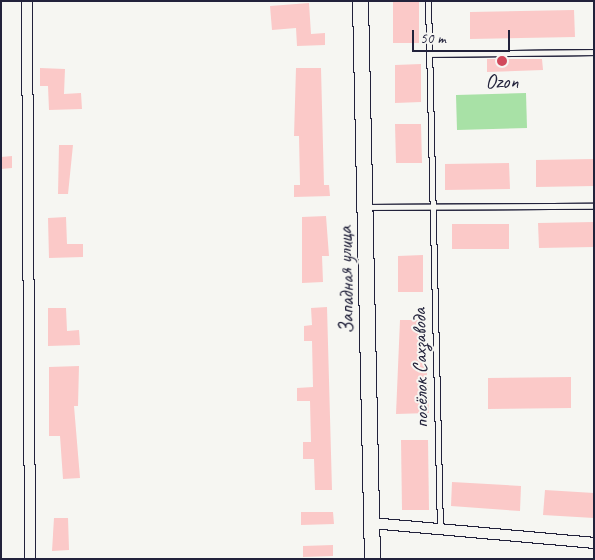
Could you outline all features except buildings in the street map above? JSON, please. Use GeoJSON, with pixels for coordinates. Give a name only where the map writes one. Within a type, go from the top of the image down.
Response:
{"type":"FeatureCollection","features":[{"type":"Feature","properties":{"kind":"street"},"geometry":{"type":"LineString","coordinates":[[27,1],[30,559]]}},
{"type":"Feature","properties":{"kind":"street","name":"Западная улица"},"geometry":{"type":"LineString","coordinates":[[360,1],[372,559]]}},
{"type":"Feature","properties":{"kind":"street"},"geometry":{"type":"LineString","coordinates":[[371,523],[594,543]]}},
{"type":"Feature","properties":{"kind":"lane","name":"посёлок Сахзавода"},"geometry":{"type":"LineString","coordinates":[[428,1],[440,530]]}},
{"type":"Feature","properties":{"kind":"lane"},"geometry":{"type":"LineString","coordinates":[[430,54],[594,52]]}},
{"type":"Feature","properties":{"kind":"lane"},"geometry":{"type":"LineString","coordinates":[[365,207],[594,206]]}},
{"type":"Feature","properties":{"kind":"green space"},"geometry":{"type":"Polygon","coordinates":[[[526,93],[527,128],[457,130],[456,95],[526,93]]]}},
{"type":"Feature","properties":{"kind":"place","name":"Ozon"},"geometry":{"type":"Point","coordinates":[502,61]}}]}
